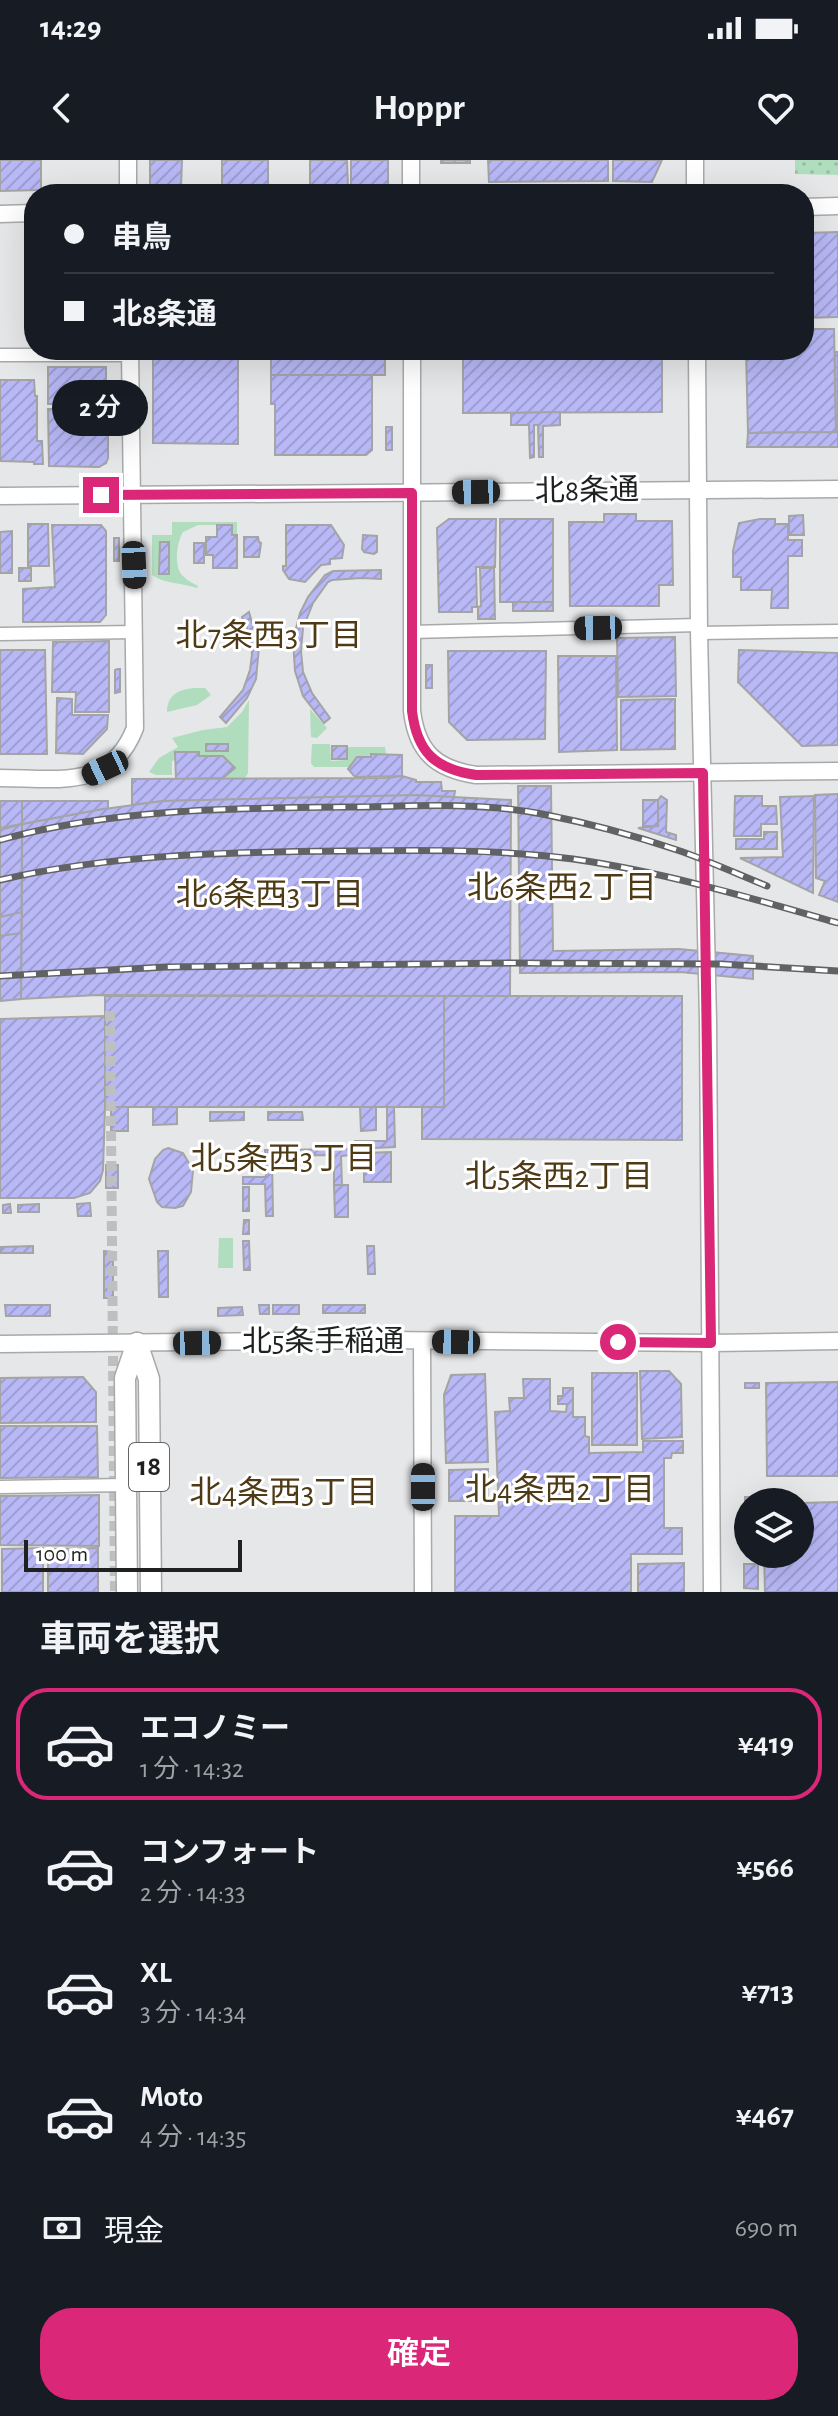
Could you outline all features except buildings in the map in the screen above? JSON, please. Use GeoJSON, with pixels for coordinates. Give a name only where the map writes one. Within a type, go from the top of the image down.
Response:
{"type":"FeatureCollection","features":[{"type":"Feature","properties":{"kind":"main road","name":"18"},"geometry":{"type":"LineString","coordinates":[[127,1592],[125,1378],[137,1343]]}},
{"type":"Feature","properties":{"kind":"main road","name":"18"},"geometry":{"type":"LineString","coordinates":[[137,1343],[149,1379],[151,1592]]}},
{"type":"Feature","properties":{"kind":"street"},"geometry":{"type":"LineString","coordinates":[[128,160],[128,184]]}},
{"type":"Feature","properties":{"kind":"street"},"geometry":{"type":"LineString","coordinates":[[411,160],[411,184]]}},
{"type":"Feature","properties":{"kind":"street"},"geometry":{"type":"LineString","coordinates":[[695,160],[695,184]]}},
{"type":"Feature","properties":{"kind":"street"},"geometry":{"type":"LineString","coordinates":[[814,207],[838,206]]}},
{"type":"Feature","properties":{"kind":"street"},"geometry":{"type":"LineString","coordinates":[[0,214],[24,213]]}},
{"type":"Feature","properties":{"kind":"street"},"geometry":{"type":"LineString","coordinates":[[0,355],[24,354]]}},
{"type":"Feature","properties":{"kind":"street"},"geometry":{"type":"LineString","coordinates":[[0,778],[88,776],[120,757],[135,728],[130,360]]}},
{"type":"Feature","properties":{"kind":"street"},"geometry":{"type":"LineString","coordinates":[[412,360],[413,723],[427,753],[447,769],[476,775],[838,771]]}},
{"type":"Feature","properties":{"kind":"street"},"geometry":{"type":"LineString","coordinates":[[697,360],[712,1592]]}},
{"type":"Feature","properties":{"kind":"street","name":"北8条通"},"geometry":{"type":"LineString","coordinates":[[0,496],[838,489]]}},
{"type":"Feature","properties":{"kind":"street"},"geometry":{"type":"LineString","coordinates":[[411,632],[838,631]]}},
{"type":"Feature","properties":{"kind":"street"},"geometry":{"type":"LineString","coordinates":[[0,634],[135,632]]}},
{"type":"Feature","properties":{"kind":"street"},"geometry":{"type":"LineString","coordinates":[[422,1341],[423,1592]]}},
{"type":"Feature","properties":{"kind":"street","name":"北5条手稲通"},"geometry":{"type":"LineString","coordinates":[[0,1344],[838,1341]]}},
{"type":"Feature","properties":{"kind":"street"},"geometry":{"type":"LineString","coordinates":[[0,1487],[126,1485]]}},
{"type":"Feature","properties":{"kind":"green space"},"geometry":{"type":"Polygon","coordinates":[[[795,160],[838,160],[838,175],[795,174],[795,160]]]}},
{"type":"Feature","properties":{"kind":"green space"},"geometry":{"type":"Polygon","coordinates":[[[172,522],[237,522],[237,535],[232,535],[232,525],[198,525],[183,532],[178,547],[178,564],[181,574],[197,588],[152,575],[152,535],[172,535],[172,522]]]}},
{"type":"Feature","properties":{"kind":"green space"},"geometry":{"type":"Polygon","coordinates":[[[205,688],[211,695],[197,705],[167,712],[174,694],[205,688]]]}},
{"type":"Feature","properties":{"kind":"green space"},"geometry":{"type":"Polygon","coordinates":[[[249,700],[248,773],[244,780],[194,780],[223,778],[234,768],[223,756],[199,756],[199,753],[175,753],[172,775],[149,772],[159,758],[178,747],[172,738],[227,727],[249,700]]]}},
{"type":"Feature","properties":{"kind":"green space"},"geometry":{"type":"Polygon","coordinates":[[[310,709],[327,728],[317,738],[311,737],[310,709]]]}},
{"type":"Feature","properties":{"kind":"green space"},"geometry":{"type":"Polygon","coordinates":[[[312,744],[330,744],[331,761],[346,760],[347,747],[385,747],[386,754],[357,757],[350,767],[314,767],[311,763],[312,744]]]}},
{"type":"Feature","properties":{"kind":"green space"},"geometry":{"type":"Polygon","coordinates":[[[219,1238],[233,1238],[233,1268],[218,1268],[219,1238]]]}},
{"type":"Feature","properties":{"kind":"tunnel"},"geometry":{"type":"LineString","coordinates":[[110,1011],[115,1592]]}},
{"type":"Feature","properties":{"kind":"railway"},"geometry":{"type":"LineString","coordinates":[[0,840],[88,821],[176,812],[472,806],[542,814],[644,839],[767,886]]}},
{"type":"Feature","properties":{"kind":"railway"},"geometry":{"type":"LineString","coordinates":[[0,880],[42,871],[171,856],[300,851],[487,852],[573,859],[641,871],[838,923]]}},
{"type":"Feature","properties":{"kind":"railway"},"geometry":{"type":"LineString","coordinates":[[0,976],[166,967],[512,963],[720,964],[838,971]]}},
{"type":"Feature","properties":{"kind":"district","name":"北7条西3丁目"},"geometry":{"type":"Point","coordinates":[269,636]}},
{"type":"Feature","properties":{"kind":"district","name":"北6条西2丁目"},"geometry":{"type":"Point","coordinates":[562,888]}},
{"type":"Feature","properties":{"kind":"district","name":"北6条西3丁目"},"geometry":{"type":"Point","coordinates":[270,895]}},
{"type":"Feature","properties":{"kind":"district","name":"北5条西3丁目"},"geometry":{"type":"Point","coordinates":[284,1159]}},
{"type":"Feature","properties":{"kind":"district","name":"北5条西2丁目"},"geometry":{"type":"Point","coordinates":[559,1177]}},
{"type":"Feature","properties":{"kind":"district","name":"北4条西2丁目"},"geometry":{"type":"Point","coordinates":[560,1490]}},
{"type":"Feature","properties":{"kind":"district","name":"北4条西3丁目"},"geometry":{"type":"Point","coordinates":[284,1493]}},
{"type":"Feature","properties":{"kind":"route"},"geometry":{"type":"LineString","coordinates":[[101,495],[412,493],[413,723],[421,744],[435,761],[447,769],[476,775],[703,773],[711,1343],[618,1342]]}}]}
